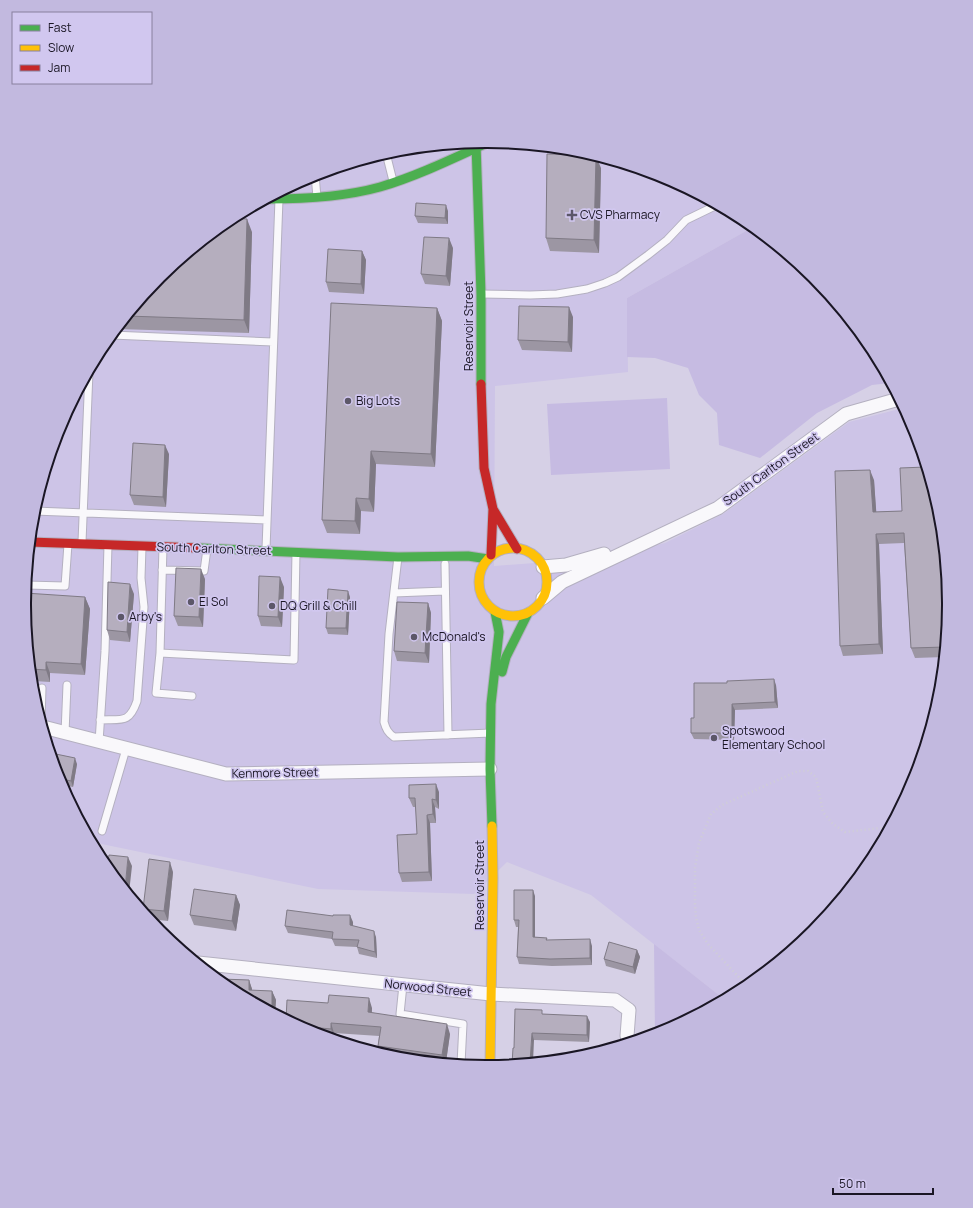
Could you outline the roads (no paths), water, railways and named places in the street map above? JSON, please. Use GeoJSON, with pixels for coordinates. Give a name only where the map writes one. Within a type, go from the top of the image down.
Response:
{"type":"FeatureCollection","features":[{"type":"Feature","properties":{"kind":"main road","name":"Reservoir Street"},"geometry":{"type":"LineString","coordinates":[[477,148],[484,468],[493,509],[489,557]]}},
{"type":"Feature","properties":{"kind":"main road"},"geometry":{"type":"LineString","coordinates":[[279,199],[317,197],[356,192],[393,183],[469,149]]}},
{"type":"Feature","properties":{"kind":"main road","name":"Reservoir Street"},"geometry":{"type":"LineString","coordinates":[[493,509],[517,549]]}},
{"type":"Feature","properties":{"kind":"main road","name":"South Carlton Street"},"geometry":{"type":"LineString","coordinates":[[35,542],[266,550],[398,557],[489,557]]}},
{"type":"Feature","properties":{"kind":"main road"},"geometry":{"type":"LineString","coordinates":[[510,548],[517,549],[528,552],[537,558],[547,577],[546,588],[543,598],[536,607],[528,613],[517,616],[506,616],[495,612],[486,604],[481,594],[479,582],[480,574],[489,557],[502,550],[510,548]]}},
{"type":"Feature","properties":{"kind":"main road","name":"South Carlton Street"},"geometry":{"type":"LineString","coordinates":[[398,557],[448,565]]}},
{"type":"Feature","properties":{"kind":"main road"},"geometry":{"type":"LineString","coordinates":[[468,571],[479,582]]}},
{"type":"Feature","properties":{"kind":"main road","name":"Reservoir Street"},"geometry":{"type":"LineString","coordinates":[[490,1060],[492,878],[490,769],[491,704],[499,632],[495,612]]}},
{"type":"Feature","properties":{"kind":"main road","name":"Reservoir Street"},"geometry":{"type":"LineString","coordinates":[[491,704],[506,657],[528,613]]}},
{"type":"Feature","properties":{"kind":"street","name":"South Carlton Street"},"geometry":{"type":"LineString","coordinates":[[543,598],[562,582],[718,508],[846,414],[894,400]]}},
{"type":"Feature","properties":{"kind":"street","name":"South Carlton Street"},"geometry":{"type":"LineString","coordinates":[[543,567],[566,565],[644,543]]}},
{"type":"Feature","properties":{"kind":"street","name":"Kenmore Street"},"geometry":{"type":"LineString","coordinates":[[49,729],[226,774],[490,769]]}},
{"type":"Feature","properties":{"kind":"street","name":"Norwood Street"},"geometry":{"type":"LineString","coordinates":[[208,964],[491,994],[616,1000],[629,1010],[627,1036]]}},
{"type":"Feature","properties":{"kind":"lane"},"geometry":{"type":"LineString","coordinates":[[387,160],[393,183]]}},
{"type":"Feature","properties":{"kind":"lane"},"geometry":{"type":"LineString","coordinates":[[316,182],[317,197]]}},
{"type":"Feature","properties":{"kind":"lane"},"geometry":{"type":"LineString","coordinates":[[266,550],[279,199]]}},
{"type":"Feature","properties":{"kind":"lane"},"geometry":{"type":"LineString","coordinates":[[481,294],[530,296],[557,294],[587,289],[605,283],[618,277],[648,255],[667,240],[686,220],[711,209]]}},
{"type":"Feature","properties":{"kind":"lane"},"geometry":{"type":"LineString","coordinates":[[119,335],[273,342]]}},
{"type":"Feature","properties":{"kind":"lane"},"geometry":{"type":"LineString","coordinates":[[82,544],[89,383]]}},
{"type":"Feature","properties":{"kind":"lane"},"geometry":{"type":"LineString","coordinates":[[41,511],[267,520]]}},
{"type":"Feature","properties":{"kind":"lane"},"geometry":{"type":"LineString","coordinates":[[32,585],[65,586],[68,544]]}},
{"type":"Feature","properties":{"kind":"lane"},"geometry":{"type":"LineString","coordinates":[[99,742],[105,651],[108,545]]}},
{"type":"Feature","properties":{"kind":"lane"},"geometry":{"type":"LineString","coordinates":[[100,720],[126,719],[133,713],[137,701],[144,607],[141,578],[142,546]]}},
{"type":"Feature","properties":{"kind":"lane"},"geometry":{"type":"LineString","coordinates":[[163,547],[160,653],[156,694],[192,696]]}},
{"type":"Feature","properties":{"kind":"lane"},"geometry":{"type":"LineString","coordinates":[[162,570],[204,571],[207,548]]}},
{"type":"Feature","properties":{"kind":"lane"},"geometry":{"type":"LineString","coordinates":[[160,653],[294,660],[296,552]]}},
{"type":"Feature","properties":{"kind":"lane"},"geometry":{"type":"LineString","coordinates":[[398,557],[389,634],[384,722],[389,734],[394,737],[491,733]]}},
{"type":"Feature","properties":{"kind":"lane"},"geometry":{"type":"LineString","coordinates":[[448,565],[445,591],[448,735]]}},
{"type":"Feature","properties":{"kind":"lane"},"geometry":{"type":"LineString","coordinates":[[394,593],[445,591]]}},
{"type":"Feature","properties":{"kind":"lane"},"geometry":{"type":"LineString","coordinates":[[64,733],[67,685]]}},
{"type":"Feature","properties":{"kind":"lane"},"geometry":{"type":"LineString","coordinates":[[42,688],[42,700]]}},
{"type":"Feature","properties":{"kind":"lane"},"geometry":{"type":"LineString","coordinates":[[102,831],[126,748]]}},
{"type":"Feature","properties":{"kind":"lane"},"geometry":{"type":"LineString","coordinates":[[403,985],[400,1014],[463,1024],[461,1059]]}},
{"type":"Feature","properties":{"kind":"place","name":"CVS Pharmacy"},"geometry":{"type":"Point","coordinates":[572,215]}},
{"type":"Feature","properties":{"kind":"place","name":"Big Lots"},"geometry":{"type":"Point","coordinates":[348,401]}},
{"type":"Feature","properties":{"kind":"place","name":"El Sol"},"geometry":{"type":"Point","coordinates":[191,602]}},
{"type":"Feature","properties":{"kind":"place","name":"DQ Grill & Chill"},"geometry":{"type":"Point","coordinates":[272,606]}},
{"type":"Feature","properties":{"kind":"place","name":"Arby's"},"geometry":{"type":"Point","coordinates":[121,617]}},
{"type":"Feature","properties":{"kind":"place","name":"McDonald's"},"geometry":{"type":"Point","coordinates":[414,637]}},
{"type":"Feature","properties":{"kind":"place","name":"Spotswood Elementary School"},"geometry":{"type":"Point","coordinates":[714,738]}}]}
